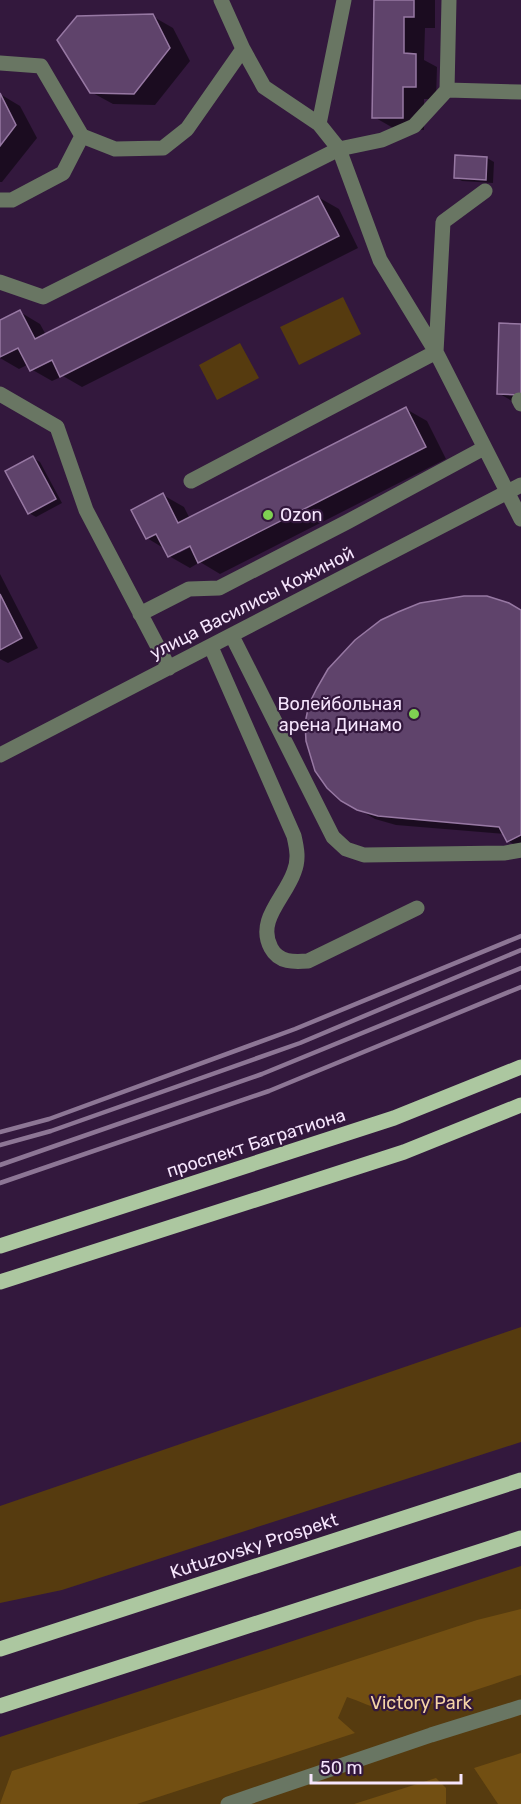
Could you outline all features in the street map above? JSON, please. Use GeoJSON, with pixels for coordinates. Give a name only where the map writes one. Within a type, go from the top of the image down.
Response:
{"type":"FeatureCollection","features":[{"type":"Feature","properties":{"kind":"main road","name":"проспект Багратиона"},"geometry":{"type":"LineString","coordinates":[[0,1246],[394,1119],[521,1067]]}},
{"type":"Feature","properties":{"kind":"main road"},"geometry":{"type":"LineString","coordinates":[[0,1282],[404,1152],[521,1105]]}},
{"type":"Feature","properties":{"kind":"main road","name":"Kutuzovsky Prospekt"},"geometry":{"type":"LineString","coordinates":[[0,1649],[521,1480]]}},
{"type":"Feature","properties":{"kind":"main road"},"geometry":{"type":"LineString","coordinates":[[0,1706],[521,1538]]}},
{"type":"Feature","properties":{"kind":"street"},"geometry":{"type":"LineString","coordinates":[[222,0],[243,49],[264,87],[319,124],[339,149],[380,260],[436,352],[484,448],[514,489],[521,519]]}},
{"type":"Feature","properties":{"kind":"street"},"geometry":{"type":"LineString","coordinates":[[319,124],[344,0]]}},
{"type":"Feature","properties":{"kind":"street"},"geometry":{"type":"LineString","coordinates":[[0,282],[43,297],[339,149],[382,140],[414,126],[447,90],[449,0]]}},
{"type":"Feature","properties":{"kind":"street"},"geometry":{"type":"LineString","coordinates":[[0,63],[41,66],[82,136],[115,149],[164,148],[187,129],[243,49]]}},
{"type":"Feature","properties":{"kind":"street"},"geometry":{"type":"LineString","coordinates":[[447,90],[521,92]]}},
{"type":"Feature","properties":{"kind":"street"},"geometry":{"type":"LineString","coordinates":[[0,200],[12,200],[63,173],[82,136]]}},
{"type":"Feature","properties":{"kind":"street"},"geometry":{"type":"LineString","coordinates":[[436,352],[443,222],[484,191]]}},
{"type":"Feature","properties":{"kind":"street"},"geometry":{"type":"LineString","coordinates":[[192,481],[436,352]]}},
{"type":"Feature","properties":{"kind":"street"},"geometry":{"type":"LineString","coordinates":[[0,394],[57,428],[86,510],[169,668]]}},
{"type":"Feature","properties":{"kind":"street"},"geometry":{"type":"LineString","coordinates":[[140,614],[189,589],[219,588],[484,448]]}},
{"type":"Feature","properties":{"kind":"street","name":"улица Василисы Кожиной"},"geometry":{"type":"LineString","coordinates":[[1,752],[211,647],[514,489]]}},
{"type":"Feature","properties":{"kind":"street"},"geometry":{"type":"LineString","coordinates":[[232,636],[333,837],[346,849],[364,855],[505,853],[521,850]]}},
{"type":"Feature","properties":{"kind":"street"},"geometry":{"type":"LineString","coordinates":[[211,647],[294,836],[298,855],[294,872],[269,919],[265,933],[272,951],[289,962],[308,961],[417,908]]}},
{"type":"Feature","properties":{"kind":"street"},"geometry":{"type":"LineString","coordinates":[[228,1804],[521,1707]]}},
{"type":"Feature","properties":{"kind":"green space"},"geometry":{"type":"Polygon","coordinates":[[[343,297],[361,334],[299,365],[280,327],[343,297]]]}},
{"type":"Feature","properties":{"kind":"green space"},"geometry":{"type":"Polygon","coordinates":[[[240,343],[259,378],[217,400],[199,365],[240,343]]]}},
{"type":"Feature","properties":{"kind":"green space"},"geometry":{"type":"Polygon","coordinates":[[[521,1327],[521,1442],[62,1590],[0,1603],[0,1506],[521,1327]]]}},
{"type":"Feature","properties":{"kind":"green space","name":"Victory Park"},"geometry":{"type":"Polygon","coordinates":[[[521,1566],[521,1804],[0,1804],[0,1737],[521,1566]]]}},
{"type":"Feature","properties":{"kind":"green space"},"geometry":{"type":"Polygon","coordinates":[[[521,1609],[521,1675],[452,1698],[398,1711],[381,1710],[347,1697],[338,1718],[355,1733],[137,1804],[0,1804],[12,1771],[477,1620],[521,1609]]]}},
{"type":"Feature","properties":{"kind":"green space"},"geometry":{"type":"Polygon","coordinates":[[[521,1753],[521,1804],[498,1804],[474,1768],[521,1753]]]}},
{"type":"Feature","properties":{"kind":"green space"},"geometry":{"type":"Polygon","coordinates":[[[436,1778],[446,1788],[446,1804],[354,1804],[436,1778]]]}},
{"type":"Feature","properties":{"kind":"building"},"geometry":{"type":"Polygon","coordinates":[[[374,0],[414,0],[414,17],[404,17],[404,53],[416,54],[416,87],[403,87],[403,118],[372,118],[374,0]]]}},
{"type":"Feature","properties":{"kind":"building"},"geometry":{"type":"Polygon","coordinates":[[[153,14],[170,48],[134,94],[90,93],[57,40],[77,16],[153,14]]]}},
{"type":"Feature","properties":{"kind":"building"},"geometry":{"type":"Polygon","coordinates":[[[0,93],[16,125],[0,146],[0,93]]]}},
{"type":"Feature","properties":{"kind":"building"},"geometry":{"type":"Polygon","coordinates":[[[455,155],[487,157],[486,180],[454,178],[455,155]]]}},
{"type":"Feature","properties":{"kind":"building"},"geometry":{"type":"Polygon","coordinates":[[[318,196],[339,236],[60,377],[52,360],[30,371],[18,348],[0,357],[0,320],[20,310],[35,339],[318,196]]]}},
{"type":"Feature","properties":{"kind":"building"},"geometry":{"type":"Polygon","coordinates":[[[499,323],[521,324],[521,395],[497,394],[499,323]]]}},
{"type":"Feature","properties":{"kind":"building"},"geometry":{"type":"Polygon","coordinates":[[[406,407],[426,447],[198,563],[190,546],[168,557],[156,534],[146,539],[131,510],[163,493],[178,523],[406,407]]]}},
{"type":"Feature","properties":{"kind":"building"},"geometry":{"type":"Polygon","coordinates":[[[33,456],[56,499],[28,514],[5,471],[33,456]]]}},
{"type":"Feature","properties":{"kind":"building"},"geometry":{"type":"Polygon","coordinates":[[[0,594],[22,638],[0,650],[0,594]]]}},
{"type":"Feature","properties":{"kind":"building","name":"Волейбольная арена Динамо"},"geometry":{"type":"Polygon","coordinates":[[[464,596],[487,596],[509,603],[521,610],[521,835],[507,842],[499,827],[378,816],[357,810],[341,801],[327,788],[315,771],[306,741],[305,723],[309,704],[328,669],[355,640],[381,620],[420,603],[464,596]]]}},
{"type":"Feature","properties":{"kind":"railway"},"geometry":{"type":"LineString","coordinates":[[0,1132],[49,1119],[295,1029],[521,936]]}},
{"type":"Feature","properties":{"kind":"railway"},"geometry":{"type":"LineString","coordinates":[[0,1145],[51,1131],[300,1043],[521,950]]}},
{"type":"Feature","properties":{"kind":"railway"},"geometry":{"type":"LineString","coordinates":[[0,1165],[262,1074],[521,968]]}},
{"type":"Feature","properties":{"kind":"railway"},"geometry":{"type":"LineString","coordinates":[[0,1183],[269,1091],[521,987]]}},
{"type":"Feature","properties":{"kind":"place","name":"Ozon"},"geometry":{"type":"Point","coordinates":[268,515]}},
{"type":"Feature","properties":{"kind":"place","name":"Волейбольная арена Динамо"},"geometry":{"type":"Point","coordinates":[414,714]}}]}
